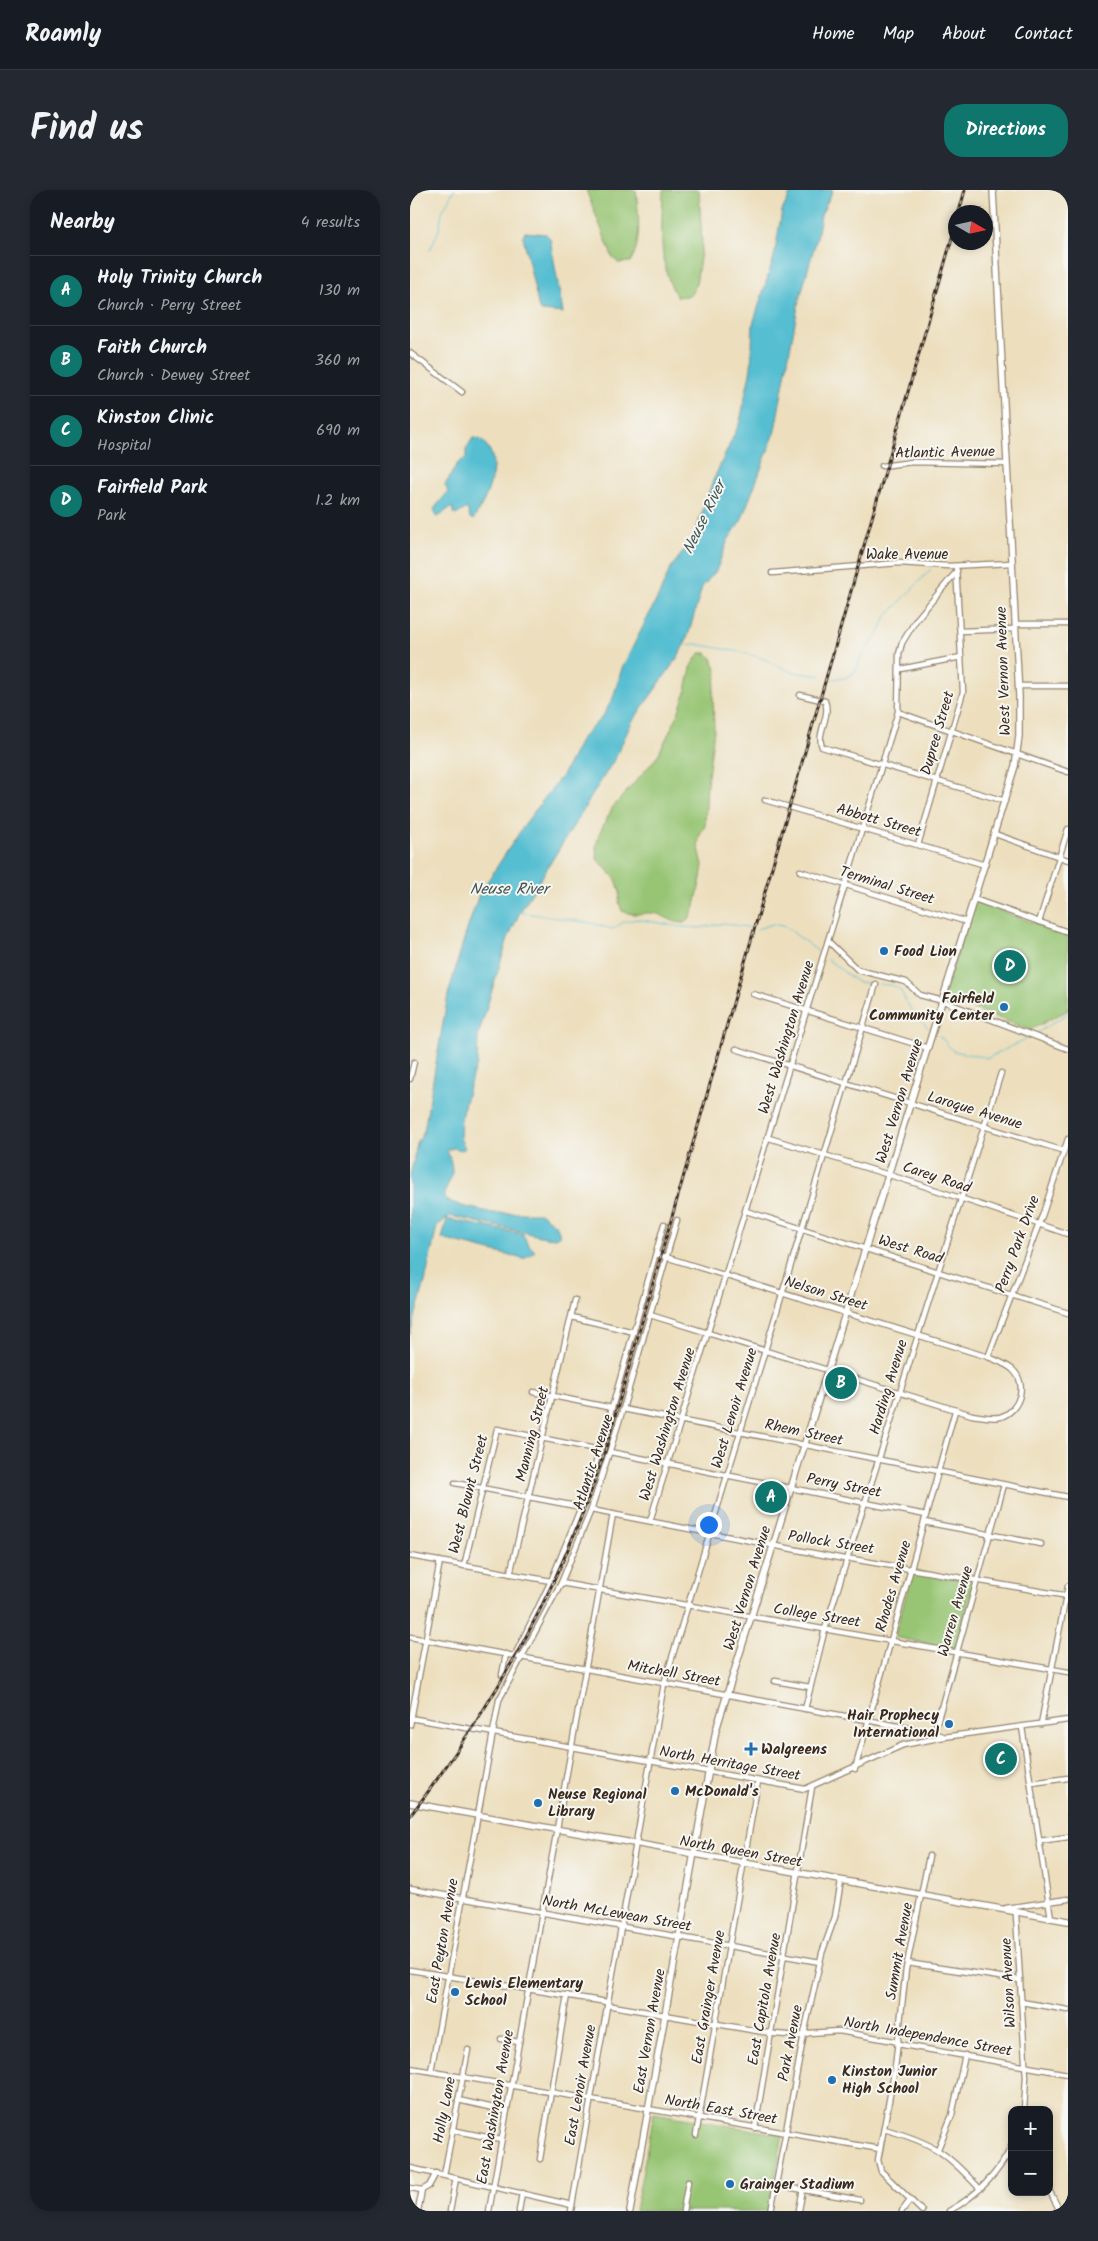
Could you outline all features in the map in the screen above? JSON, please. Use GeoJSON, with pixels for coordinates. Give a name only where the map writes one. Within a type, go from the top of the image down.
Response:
{"type":"FeatureCollection","features":[{"type":"Feature","properties":{"kind":"main road","name":"West Vernon Avenue"},"geometry":{"type":"LineString","coordinates":[[693,1854],[714,1739],[995,834],[1017,754],[1018,686],[993,190]]}},
{"type":"Feature","properties":{"kind":"main road","name":"North Queen Street"},"geometry":{"type":"LineString","coordinates":[[410,1803],[1068,1921]]}},
{"type":"Feature","properties":{"kind":"main road","name":"East Vernon Avenue"},"geometry":{"type":"LineString","coordinates":[[630,2211],[693,1854]]}},
{"type":"Feature","properties":{"kind":"street"},"geometry":{"type":"LineString","coordinates":[[410,353],[462,392]]}},
{"type":"Feature","properties":{"kind":"street","name":"Atlantic Avenue"},"geometry":{"type":"LineString","coordinates":[[882,466],[912,462],[1007,464]]}},
{"type":"Feature","properties":{"kind":"street","name":"Wake Avenue"},"geometry":{"type":"LineString","coordinates":[[772,573],[899,563],[956,569],[1012,563]]}},
{"type":"Feature","properties":{"kind":"street","name":"Dupree Street"},"geometry":{"type":"LineString","coordinates":[[918,844],[963,692],[956,569]]}},
{"type":"Feature","properties":{"kind":"street","name":"West Washington Avenue"},"geometry":{"type":"LineString","coordinates":[[650,1521],[808,1011],[844,884],[898,712],[900,652],[906,635],[956,569]]}},
{"type":"Feature","properties":{"kind":"street"},"geometry":{"type":"LineString","coordinates":[[960,631],[1068,624]]}},
{"type":"Feature","properties":{"kind":"street"},"geometry":{"type":"LineString","coordinates":[[900,669],[961,658]]}},
{"type":"Feature","properties":{"kind":"street"},"geometry":{"type":"LineString","coordinates":[[1018,686],[1068,686]]}},
{"type":"Feature","properties":{"kind":"street"},"geometry":{"type":"LineString","coordinates":[[800,695],[825,701],[826,721],[820,741],[822,747],[1005,801]]}},
{"type":"Feature","properties":{"kind":"street"},"geometry":{"type":"LineString","coordinates":[[898,712],[1068,772]]}},
{"type":"Feature","properties":{"kind":"street","name":"Abbott Street"},"geometry":{"type":"LineString","coordinates":[[765,800],[985,865]]}},
{"type":"Feature","properties":{"kind":"street"},"geometry":{"type":"LineString","coordinates":[[1039,922],[1068,829]]}},
{"type":"Feature","properties":{"kind":"street"},"geometry":{"type":"LineString","coordinates":[[995,834],[1068,860]]}},
{"type":"Feature","properties":{"kind":"street","name":"Terminal Street"},"geometry":{"type":"LineString","coordinates":[[800,871],[967,922]]}},
{"type":"Feature","properties":{"kind":"street"},"geometry":{"type":"LineString","coordinates":[[974,900],[1068,932]]}},
{"type":"Feature","properties":{"kind":"street"},"geometry":{"type":"LineString","coordinates":[[828,941],[858,970],[906,982],[920,995],[943,1001],[1068,1049]]}},
{"type":"Feature","properties":{"kind":"street","name":"West Lenoir Avenue"},"geometry":{"type":"LineString","coordinates":[[635,1844],[664,1684],[876,984]]}},
{"type":"Feature","properties":{"kind":"street"},"geometry":{"type":"LineString","coordinates":[[753,994],[928,1048]]}},
{"type":"Feature","properties":{"kind":"street","name":"Laroque Avenue"},"geometry":{"type":"LineString","coordinates":[[736,1049],[1064,1151]]}},
{"type":"Feature","properties":{"kind":"street"},"geometry":{"type":"LineString","coordinates":[[410,1079],[414,1062]]}},
{"type":"Feature","properties":{"kind":"street","name":"Harding Avenue"},"geometry":{"type":"LineString","coordinates":[[804,1709],[825,1629],[1001,1073]]}},
{"type":"Feature","properties":{"kind":"street","name":"Carey Road"},"geometry":{"type":"LineString","coordinates":[[769,1138],[1068,1234]]}},
{"type":"Feature","properties":{"kind":"street","name":"Perry Park Drive"},"geometry":{"type":"LineString","coordinates":[[988,1357],[1039,1224],[1068,1139]]}},
{"type":"Feature","properties":{"kind":"street","name":"West Road"},"geometry":{"type":"LineString","coordinates":[[746,1211],[1068,1313]]}},
{"type":"Feature","properties":{"kind":"street","name":"Atlantic Avenue"},"geometry":{"type":"LineString","coordinates":[[493,1732],[500,1700],[561,1583],[591,1510],[623,1409],[677,1220]]}},
{"type":"Feature","properties":{"kind":"street","name":"Atlantic Avenue"},"geometry":{"type":"LineString","coordinates":[[514,1655],[550,1581],[581,1507],[600,1450],[664,1224]]}},
{"type":"Feature","properties":{"kind":"street","name":"Nelson Street"},"geometry":{"type":"LineString","coordinates":[[656,1254],[988,1357],[1015,1372],[1020,1390],[1018,1403],[1009,1413],[995,1418],[955,1411]]}},
{"type":"Feature","properties":{"kind":"street","name":"Manning Street"},"geometry":{"type":"LineString","coordinates":[[510,1574],[554,1397],[575,1300]]}},
{"type":"Feature","properties":{"kind":"street"},"geometry":{"type":"LineString","coordinates":[[650,1315],[955,1411]]}},
{"type":"Feature","properties":{"kind":"street"},"geometry":{"type":"LineString","coordinates":[[572,1317],[634,1332]]}},
{"type":"Feature","properties":{"kind":"street"},"geometry":{"type":"LineString","coordinates":[[533,1392],[612,1408]]}},
{"type":"Feature","properties":{"kind":"street","name":"Rhem Street"},"geometry":{"type":"LineString","coordinates":[[623,1409],[1068,1497]]}},
{"type":"Feature","properties":{"kind":"street","name":"Rhodes Avenue"},"geometry":{"type":"LineString","coordinates":[[855,1769],[867,1720],[955,1411]]}},
{"type":"Feature","properties":{"kind":"street","name":"West Blount Street"},"geometry":{"type":"LineString","coordinates":[[464,1566],[497,1429],[543,1438]]}},
{"type":"Feature","properties":{"kind":"street"},"geometry":{"type":"LineString","coordinates":[[543,1438],[600,1450]]}},
{"type":"Feature","properties":{"kind":"street","name":"Perry Street"},"geometry":{"type":"LineString","coordinates":[[610,1452],[926,1514]]}},
{"type":"Feature","properties":{"kind":"street"},"geometry":{"type":"LineString","coordinates":[[455,1482],[581,1507]]}},
{"type":"Feature","properties":{"kind":"street","name":"Warren Avenue"},"geometry":{"type":"LineString","coordinates":[[934,1733],[1004,1485]]}},
{"type":"Feature","properties":{"kind":"street","name":"Pollock Street"},"geometry":{"type":"LineString","coordinates":[[591,1510],[848,1559],[911,1568],[1067,1596]]}},
{"type":"Feature","properties":{"kind":"street"},"geometry":{"type":"LineString","coordinates":[[556,1829],[614,1514]]}},
{"type":"Feature","properties":{"kind":"street"},"geometry":{"type":"LineString","coordinates":[[924,1522],[1041,1544]]}},
{"type":"Feature","properties":{"kind":"street"},"geometry":{"type":"LineString","coordinates":[[410,1556],[550,1581]]}},
{"type":"Feature","properties":{"kind":"street","name":"West Blount Street"},"geometry":{"type":"LineString","coordinates":[[410,1725],[440,1561]]}},
{"type":"Feature","properties":{"kind":"street","name":"College Street"},"geometry":{"type":"LineString","coordinates":[[561,1583],[1068,1672]]}},
{"type":"Feature","properties":{"kind":"street"},"geometry":{"type":"LineString","coordinates":[[1041,1724],[1068,1586]]}},
{"type":"Feature","properties":{"kind":"street","name":"Mitchell Street"},"geometry":{"type":"LineString","coordinates":[[410,1637],[934,1733]]}},
{"type":"Feature","properties":{"kind":"street"},"geometry":{"type":"LineString","coordinates":[[502,1675],[506,1654]]}},
{"type":"Feature","properties":{"kind":"street"},"geometry":{"type":"LineString","coordinates":[[775,1681],[810,1687]]}},
{"type":"Feature","properties":{"kind":"street","name":"North Herritage Street"},"geometry":{"type":"LineString","coordinates":[[411,1718],[805,1789],[855,1769],[903,1746],[944,1737],[1068,1720]]}},
{"type":"Feature","properties":{"kind":"street"},"geometry":{"type":"LineString","coordinates":[[1022,1726],[1051,1918]]}},
{"type":"Feature","properties":{"kind":"street","name":"East Peyton Avenue"},"geometry":{"type":"LineString","coordinates":[[431,2072],[493,1732]]}},
{"type":"Feature","properties":{"kind":"street"},"geometry":{"type":"LineString","coordinates":[[934,1733],[944,1737]]}},
{"type":"Feature","properties":{"kind":"street"},"geometry":{"type":"LineString","coordinates":[[1032,1783],[1068,1778]]}},
{"type":"Feature","properties":{"kind":"street","name":"East Grainger Avenue"},"geometry":{"type":"LineString","coordinates":[[696,2135],[758,1781]]}},
{"type":"Feature","properties":{"kind":"street","name":"East Capitola Avenue"},"geometry":{"type":"LineString","coordinates":[[755,2128],[812,1787]]}},
{"type":"Feature","properties":{"kind":"street","name":"East Washington Avenue"},"geometry":{"type":"LineString","coordinates":[[489,2211],[556,1829]]}},
{"type":"Feature","properties":{"kind":"street"},"geometry":{"type":"LineString","coordinates":[[1040,1841],[1068,1837]]}},
{"type":"Feature","properties":{"kind":"street","name":"East Lenoir Avenue"},"geometry":{"type":"LineString","coordinates":[[571,2211],[635,1844]]}},
{"type":"Feature","properties":{"kind":"street","name":"Summit Avenue"},"geometry":{"type":"LineString","coordinates":[[922,2211],[880,2168],[878,2160],[898,2043],[907,1963],[929,1856]]}},
{"type":"Feature","properties":{"kind":"street","name":"Park Avenue"},"geometry":{"type":"LineString","coordinates":[[771,2211],[804,2034],[820,1962],[835,1917],[841,1881]]}},
{"type":"Feature","properties":{"kind":"street","name":"North McLewean Street"},"geometry":{"type":"LineString","coordinates":[[410,1889],[820,1962]]}},
{"type":"Feature","properties":{"kind":"street"},"geometry":{"type":"LineString","coordinates":[[1002,1909],[1068,1899]]}},
{"type":"Feature","properties":{"kind":"street","name":"Wilson Avenue"},"geometry":{"type":"LineString","coordinates":[[1016,1915],[1026,2066],[1024,2106]]}},
{"type":"Feature","properties":{"kind":"street"},"geometry":{"type":"LineString","coordinates":[[907,1963],[1020,1980]]}},
{"type":"Feature","properties":{"kind":"street","name":"North Independence Street"},"geometry":{"type":"LineString","coordinates":[[410,1970],[568,1995],[665,2015],[770,2033],[804,2034],[839,2031],[1068,2074]]}},
{"type":"Feature","properties":{"kind":"street"},"geometry":{"type":"LineString","coordinates":[[540,2159],[568,1995]]}},
{"type":"Feature","properties":{"kind":"street"},"geometry":{"type":"LineString","coordinates":[[1022,2002],[1068,2010]]}},
{"type":"Feature","properties":{"kind":"street"},"geometry":{"type":"LineString","coordinates":[[501,2039],[519,2042]]}},
{"type":"Feature","properties":{"kind":"street","name":"Holly Lane"},"geometry":{"type":"LineString","coordinates":[[444,2175],[468,2050]]}},
{"type":"Feature","properties":{"kind":"street"},"geometry":{"type":"LineString","coordinates":[[938,2149],[952,2115],[965,2056]]}},
{"type":"Feature","properties":{"kind":"street","name":"North East Street"},"geometry":{"type":"LineString","coordinates":[[410,2068],[880,2149]]}},
{"type":"Feature","properties":{"kind":"street"},"geometry":{"type":"LineString","coordinates":[[458,2100],[507,2111]]}},
{"type":"Feature","properties":{"kind":"street"},"geometry":{"type":"LineString","coordinates":[[884,2129],[909,2135],[938,2149],[961,2168],[980,2189]]}},
{"type":"Feature","properties":{"kind":"street"},"geometry":{"type":"LineString","coordinates":[[452,2130],[502,2140]]}},
{"type":"Feature","properties":{"kind":"street"},"geometry":{"type":"LineString","coordinates":[[949,2211],[980,2189],[1008,2151]]}},
{"type":"Feature","properties":{"kind":"street"},"geometry":{"type":"LineString","coordinates":[[410,2168],[572,2205]]}},
{"type":"Feature","properties":{"kind":"street"},"geometry":{"type":"LineString","coordinates":[[410,2188],[422,2190],[428,2186],[436,2174]]}},
{"type":"Feature","properties":{"kind":"street"},"geometry":{"type":"LineString","coordinates":[[450,2211],[456,2178]]}},
{"type":"Feature","properties":{"kind":"street"},"geometry":{"type":"LineString","coordinates":[[683,2211],[688,2182]]}},
{"type":"Feature","properties":{"kind":"street"},"geometry":{"type":"LineString","coordinates":[[776,2185],[860,2200]]}},
{"type":"Feature","properties":{"kind":"street"},"geometry":{"type":"LineString","coordinates":[[799,2210],[803,2189]]}},
{"type":"Feature","properties":{"kind":"street"},"geometry":{"type":"LineString","coordinates":[[418,2211],[422,2190]]}},
{"type":"Feature","properties":{"kind":"street"},"geometry":{"type":"LineString","coordinates":[[519,2211],[522,2193]]}},
{"type":"Feature","properties":{"kind":"street"},"geometry":{"type":"LineString","coordinates":[[1052,2196],[1060,2211]]}},
{"type":"Feature","properties":{"kind":"street"},"geometry":{"type":"LineString","coordinates":[[902,2211],[911,2199]]}},
{"type":"Feature","properties":{"kind":"green space"},"geometry":{"type":"Polygon","coordinates":[[[586,190],[636,190],[638,236],[637,245],[630,262],[618,263],[612,256],[586,190]]]}},
{"type":"Feature","properties":{"kind":"green space"},"geometry":{"type":"Polygon","coordinates":[[[663,190],[699,190],[702,245],[696,284],[692,293],[687,296],[677,297],[666,272],[662,245],[663,190]]]}},
{"type":"Feature","properties":{"kind":"green space"},"geometry":{"type":"Polygon","coordinates":[[[700,653],[707,653],[712,658],[717,672],[713,693],[714,730],[707,784],[705,826],[700,834],[698,844],[703,865],[701,878],[695,906],[689,919],[684,923],[673,921],[654,913],[633,914],[622,911],[619,902],[620,892],[616,879],[597,859],[596,847],[599,834],[613,807],[657,757],[676,719],[685,694],[692,664],[700,653]]]}},
{"type":"Feature","properties":{"kind":"green space"},"geometry":{"type":"Polygon","coordinates":[[[974,901],[1068,935],[1068,1010],[1030,1030],[943,997],[974,901]]]}},
{"type":"Feature","properties":{"kind":"green space"},"geometry":{"type":"Polygon","coordinates":[[[913,1571],[974,1582],[955,1649],[894,1637],[913,1571]]]}},
{"type":"Feature","properties":{"kind":"green space"},"geometry":{"type":"Polygon","coordinates":[[[654,2113],[783,2135],[769,2211],[635,2211],[654,2113]]]}},
{"type":"Feature","properties":{"kind":"water","name":"Neuse River"},"geometry":{"type":"Polygon","coordinates":[[[792,190],[833,190],[821,215],[817,237],[799,301],[774,435],[741,521],[728,540],[716,571],[702,587],[688,636],[678,657],[632,722],[614,760],[520,912],[508,938],[478,1036],[477,1065],[472,1076],[461,1117],[460,1138],[465,1148],[463,1150],[453,1148],[447,1150],[452,1174],[445,1192],[446,1200],[462,1206],[493,1213],[540,1213],[557,1226],[560,1235],[555,1238],[545,1237],[450,1216],[437,1226],[425,1282],[410,1334],[410,1177],[417,1144],[424,1131],[448,995],[479,894],[527,821],[563,774],[581,739],[603,716],[613,698],[622,668],[670,569],[693,539],[712,483],[740,422],[751,368],[753,324],[774,257],[782,211],[792,190]]]}},
{"type":"Feature","properties":{"kind":"water"},"geometry":{"type":"Polygon","coordinates":[[[525,232],[546,234],[550,238],[563,313],[539,309],[523,236],[525,232]]]}},
{"type":"Feature","properties":{"kind":"water"},"geometry":{"type":"Polygon","coordinates":[[[473,438],[483,442],[491,453],[493,472],[487,494],[473,520],[470,518],[467,508],[456,515],[453,513],[453,508],[451,508],[437,517],[434,509],[448,492],[445,485],[458,463],[466,458],[466,449],[473,438]]]}},
{"type":"Feature","properties":{"kind":"water"},"geometry":{"type":"Polygon","coordinates":[[[447,1219],[523,1234],[527,1243],[535,1251],[524,1259],[442,1239],[447,1219]]]}},
{"type":"Feature","properties":{"kind":"waterway"},"geometry":{"type":"LineString","coordinates":[[430,250],[439,230],[442,212],[454,190]]}},
{"type":"Feature","properties":{"kind":"waterway"},"geometry":{"type":"LineString","coordinates":[[832,679],[845,678],[854,673],[861,658],[880,631],[885,618],[931,569]]}},
{"type":"Feature","properties":{"kind":"waterway"},"geometry":{"type":"LineString","coordinates":[[684,645],[696,644],[740,652],[762,658],[792,672],[821,676]]}},
{"type":"Feature","properties":{"kind":"waterway"},"geometry":{"type":"LineString","coordinates":[[519,912],[590,923],[613,929],[623,922],[637,919],[682,927],[700,928],[724,923],[751,928]]}},
{"type":"Feature","properties":{"kind":"waterway"},"geometry":{"type":"LineString","coordinates":[[757,929],[773,924],[786,927],[820,953]]}},
{"type":"Feature","properties":{"kind":"waterway"},"geometry":{"type":"LineString","coordinates":[[827,959],[857,982],[875,984]]}},
{"type":"Feature","properties":{"kind":"waterway"},"geometry":{"type":"LineString","coordinates":[[879,984],[897,987],[916,1016],[928,1028]]}},
{"type":"Feature","properties":{"kind":"waterway"},"geometry":{"type":"LineString","coordinates":[[1037,1033],[1068,1013]]}},
{"type":"Feature","properties":{"kind":"waterway"},"geometry":{"type":"LineString","coordinates":[[939,1035],[953,1051],[988,1058],[1028,1038]]}},
{"type":"Feature","properties":{"kind":"railway"},"geometry":{"type":"LineString","coordinates":[[961,205],[965,190]]}},
{"type":"Feature","properties":{"kind":"railway"},"geometry":{"type":"LineString","coordinates":[[410,1816],[471,1730],[523,1642],[547,1596],[588,1501],[605,1451],[949,250]]}},
{"type":"Feature","properties":{"kind":"place","name":"Food Lion"},"geometry":{"type":"Point","coordinates":[884,951]}},
{"type":"Feature","properties":{"kind":"place","name":"Fairfield Park"},"geometry":{"type":"Point","coordinates":[1010,966]}},
{"type":"Feature","properties":{"kind":"place","name":"Fairfield Community Center"},"geometry":{"type":"Point","coordinates":[1004,1007]}},
{"type":"Feature","properties":{"kind":"place","name":"Faith Church"},"geometry":{"type":"Point","coordinates":[841,1383]}},
{"type":"Feature","properties":{"kind":"place","name":"Holy Trinity Church"},"geometry":{"type":"Point","coordinates":[771,1497]}},
{"type":"Feature","properties":{"kind":"place","name":"Hair Prophecy International"},"geometry":{"type":"Point","coordinates":[949,1724]}},
{"type":"Feature","properties":{"kind":"place","name":"Walgreens"},"geometry":{"type":"Point","coordinates":[751,1749]}},
{"type":"Feature","properties":{"kind":"place","name":"Kinston Clinic"},"geometry":{"type":"Point","coordinates":[1001,1759]}},
{"type":"Feature","properties":{"kind":"place","name":"McDonald's"},"geometry":{"type":"Point","coordinates":[675,1791]}},
{"type":"Feature","properties":{"kind":"place","name":"Neuse Regional Library"},"geometry":{"type":"Point","coordinates":[538,1803]}},
{"type":"Feature","properties":{"kind":"place","name":"Lewis Elementary School"},"geometry":{"type":"Point","coordinates":[455,1992]}},
{"type":"Feature","properties":{"kind":"place","name":"Kinston Junior High School"},"geometry":{"type":"Point","coordinates":[832,2080]}},
{"type":"Feature","properties":{"kind":"place","name":"Grainger Stadium"},"geometry":{"type":"Point","coordinates":[730,2184]}}]}
